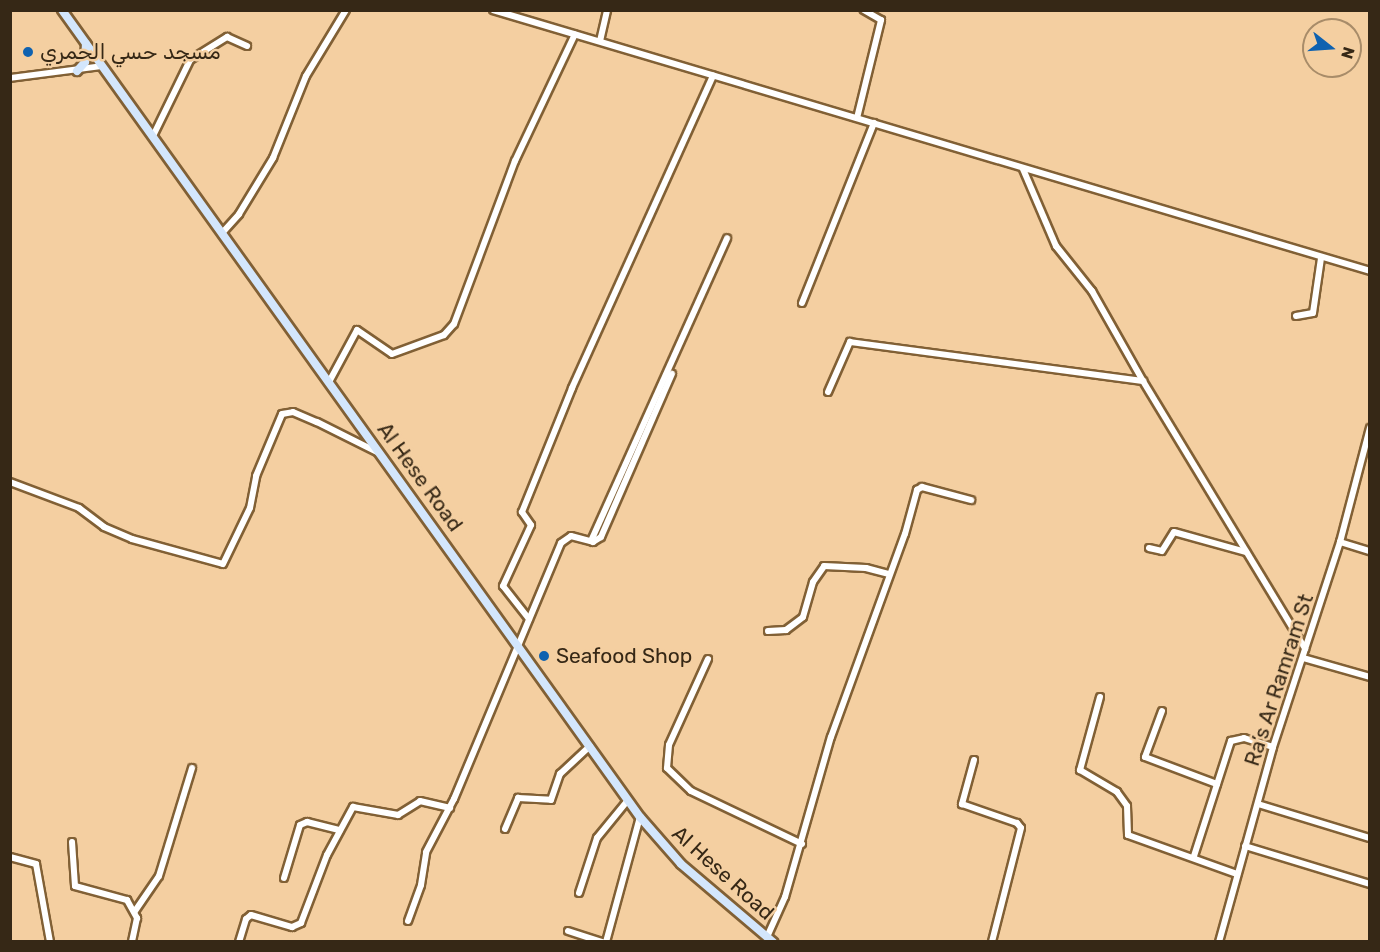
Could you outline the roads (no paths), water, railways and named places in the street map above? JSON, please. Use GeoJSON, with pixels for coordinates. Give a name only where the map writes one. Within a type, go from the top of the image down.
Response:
{"type":"FeatureCollection","features":[{"type":"Feature","properties":{"kind":"street","name":"Al Hese Road"},"geometry":{"type":"LineString","coordinates":[[62,10],[640,817],[681,864],[770,939]]}},
{"type":"Feature","properties":{"kind":"street"},"geometry":{"type":"LineString","coordinates":[[223,232],[239,214],[273,158],[306,76],[346,10]]}},
{"type":"Feature","properties":{"kind":"street"},"geometry":{"type":"LineString","coordinates":[[492,10],[1370,271]]}},
{"type":"Feature","properties":{"kind":"street"},"geometry":{"type":"LineString","coordinates":[[600,41],[607,10]]}},
{"type":"Feature","properties":{"kind":"street"},"geometry":{"type":"LineString","coordinates":[[857,118],[881,20],[864,10]]}},
{"type":"Feature","properties":{"kind":"street"},"geometry":{"type":"LineString","coordinates":[[329,382],[357,330],[392,354],[444,335],[454,324],[515,161],[575,34]]}},
{"type":"Feature","properties":{"kind":"street"},"geometry":{"type":"LineString","coordinates":[[153,136],[190,60],[227,37],[247,46]]}},
{"type":"Feature","properties":{"kind":"street"},"geometry":{"type":"LineString","coordinates":[[77,71],[85,62],[86,44]]}},
{"type":"Feature","properties":{"kind":"street"},"geometry":{"type":"LineString","coordinates":[[10,78],[102,66]]}},
{"type":"Feature","properties":{"kind":"street"},"geometry":{"type":"LineString","coordinates":[[529,619],[502,582],[531,525],[522,513],[572,388],[641,241],[688,123],[713,75]]}},
{"type":"Feature","properties":{"kind":"street"},"geometry":{"type":"LineString","coordinates":[[802,303],[874,123]]}},
{"type":"Feature","properties":{"kind":"street"},"geometry":{"type":"LineString","coordinates":[[1023,169],[1056,246],[1092,291],[1143,381],[1305,649]]}},
{"type":"Feature","properties":{"kind":"street"},"geometry":{"type":"LineString","coordinates":[[591,541],[727,238]]}},
{"type":"Feature","properties":{"kind":"street"},"geometry":{"type":"LineString","coordinates":[[1296,316],[1313,313],[1321,258]]}},
{"type":"Feature","properties":{"kind":"street"},"geometry":{"type":"LineString","coordinates":[[828,392],[850,342],[1143,381]]}},
{"type":"Feature","properties":{"kind":"street"},"geometry":{"type":"LineString","coordinates":[[408,921],[421,885],[426,852],[450,808],[561,543],[571,536],[591,541],[601,537],[672,374]]}},
{"type":"Feature","properties":{"kind":"street"},"geometry":{"type":"LineString","coordinates":[[10,482],[79,508],[104,527],[132,539],[223,564],[250,508],[260,465],[282,414],[293,412],[382,454]]}},
{"type":"Feature","properties":{"kind":"street","name":"Ra’s Ar Ramram St"},"geometry":{"type":"LineString","coordinates":[[1219,942],[1273,747],[1340,542],[1370,428]]}},
{"type":"Feature","properties":{"kind":"street"},"geometry":{"type":"LineString","coordinates":[[770,939],[802,844],[831,737],[917,490],[922,488],[971,500]]}},
{"type":"Feature","properties":{"kind":"street"},"geometry":{"type":"LineString","coordinates":[[1149,548],[1162,551],[1174,532],[1246,552]]}},
{"type":"Feature","properties":{"kind":"street"},"geometry":{"type":"LineString","coordinates":[[1340,542],[1370,551]]}},
{"type":"Feature","properties":{"kind":"street"},"geometry":{"type":"LineString","coordinates":[[768,632],[786,630],[803,617],[813,582],[824,566],[866,568],[889,574]]}},
{"type":"Feature","properties":{"kind":"street"},"geometry":{"type":"LineString","coordinates":[[1303,658],[1370,677]]}},
{"type":"Feature","properties":{"kind":"street"},"geometry":{"type":"LineString","coordinates":[[708,659],[669,745],[668,768],[699,795],[802,844]]}},
{"type":"Feature","properties":{"kind":"street"},"geometry":{"type":"LineString","coordinates":[[1100,697],[1080,770],[1117,792],[1127,806],[1128,835],[1131,839],[1194,856],[1237,874]]}},
{"type":"Feature","properties":{"kind":"street"},"geometry":{"type":"LineString","coordinates":[[1162,711],[1144,754],[1146,758],[1217,784]]}},
{"type":"Feature","properties":{"kind":"street"},"geometry":{"type":"LineString","coordinates":[[1194,856],[1231,741],[1244,738],[1273,747]]}},
{"type":"Feature","properties":{"kind":"street"},"geometry":{"type":"LineString","coordinates":[[505,829],[518,798],[551,800],[560,774],[590,746]]}},
{"type":"Feature","properties":{"kind":"street"},"geometry":{"type":"LineString","coordinates":[[974,760],[962,804],[1017,823],[1021,828],[992,942]]}},
{"type":"Feature","properties":{"kind":"street"},"geometry":{"type":"LineString","coordinates":[[132,942],[135,911],[159,876],[192,768]]}},
{"type":"Feature","properties":{"kind":"street"},"geometry":{"type":"LineString","coordinates":[[579,893],[597,838],[628,800]]}},
{"type":"Feature","properties":{"kind":"street"},"geometry":{"type":"LineString","coordinates":[[239,942],[246,919],[251,915],[292,927],[301,924],[340,830],[356,806],[398,815],[420,801],[450,808]]}},
{"type":"Feature","properties":{"kind":"street"},"geometry":{"type":"LineString","coordinates":[[1257,804],[1370,838]]}},
{"type":"Feature","properties":{"kind":"street"},"geometry":{"type":"LineString","coordinates":[[568,931],[604,942],[640,817]]}},
{"type":"Feature","properties":{"kind":"street"},"geometry":{"type":"LineString","coordinates":[[284,878],[300,825],[307,822],[340,830]]}},
{"type":"Feature","properties":{"kind":"street"},"geometry":{"type":"LineString","coordinates":[[72,842],[77,888],[122,896],[135,911]]}},
{"type":"Feature","properties":{"kind":"street"},"geometry":{"type":"LineString","coordinates":[[1245,846],[1370,884]]}},
{"type":"Feature","properties":{"kind":"street"},"geometry":{"type":"LineString","coordinates":[[10,857],[36,864],[50,942]]}},
{"type":"Feature","properties":{"kind":"street"},"geometry":{"type":"LineString","coordinates":[[579,942],[580,934]]}},
{"type":"Feature","properties":{"kind":"place","name":"مسجد حسي الحمري"},"geometry":{"type":"Point","coordinates":[28,52]}},
{"type":"Feature","properties":{"kind":"place","name":"Seafood Shop"},"geometry":{"type":"Point","coordinates":[544,656]}}]}
